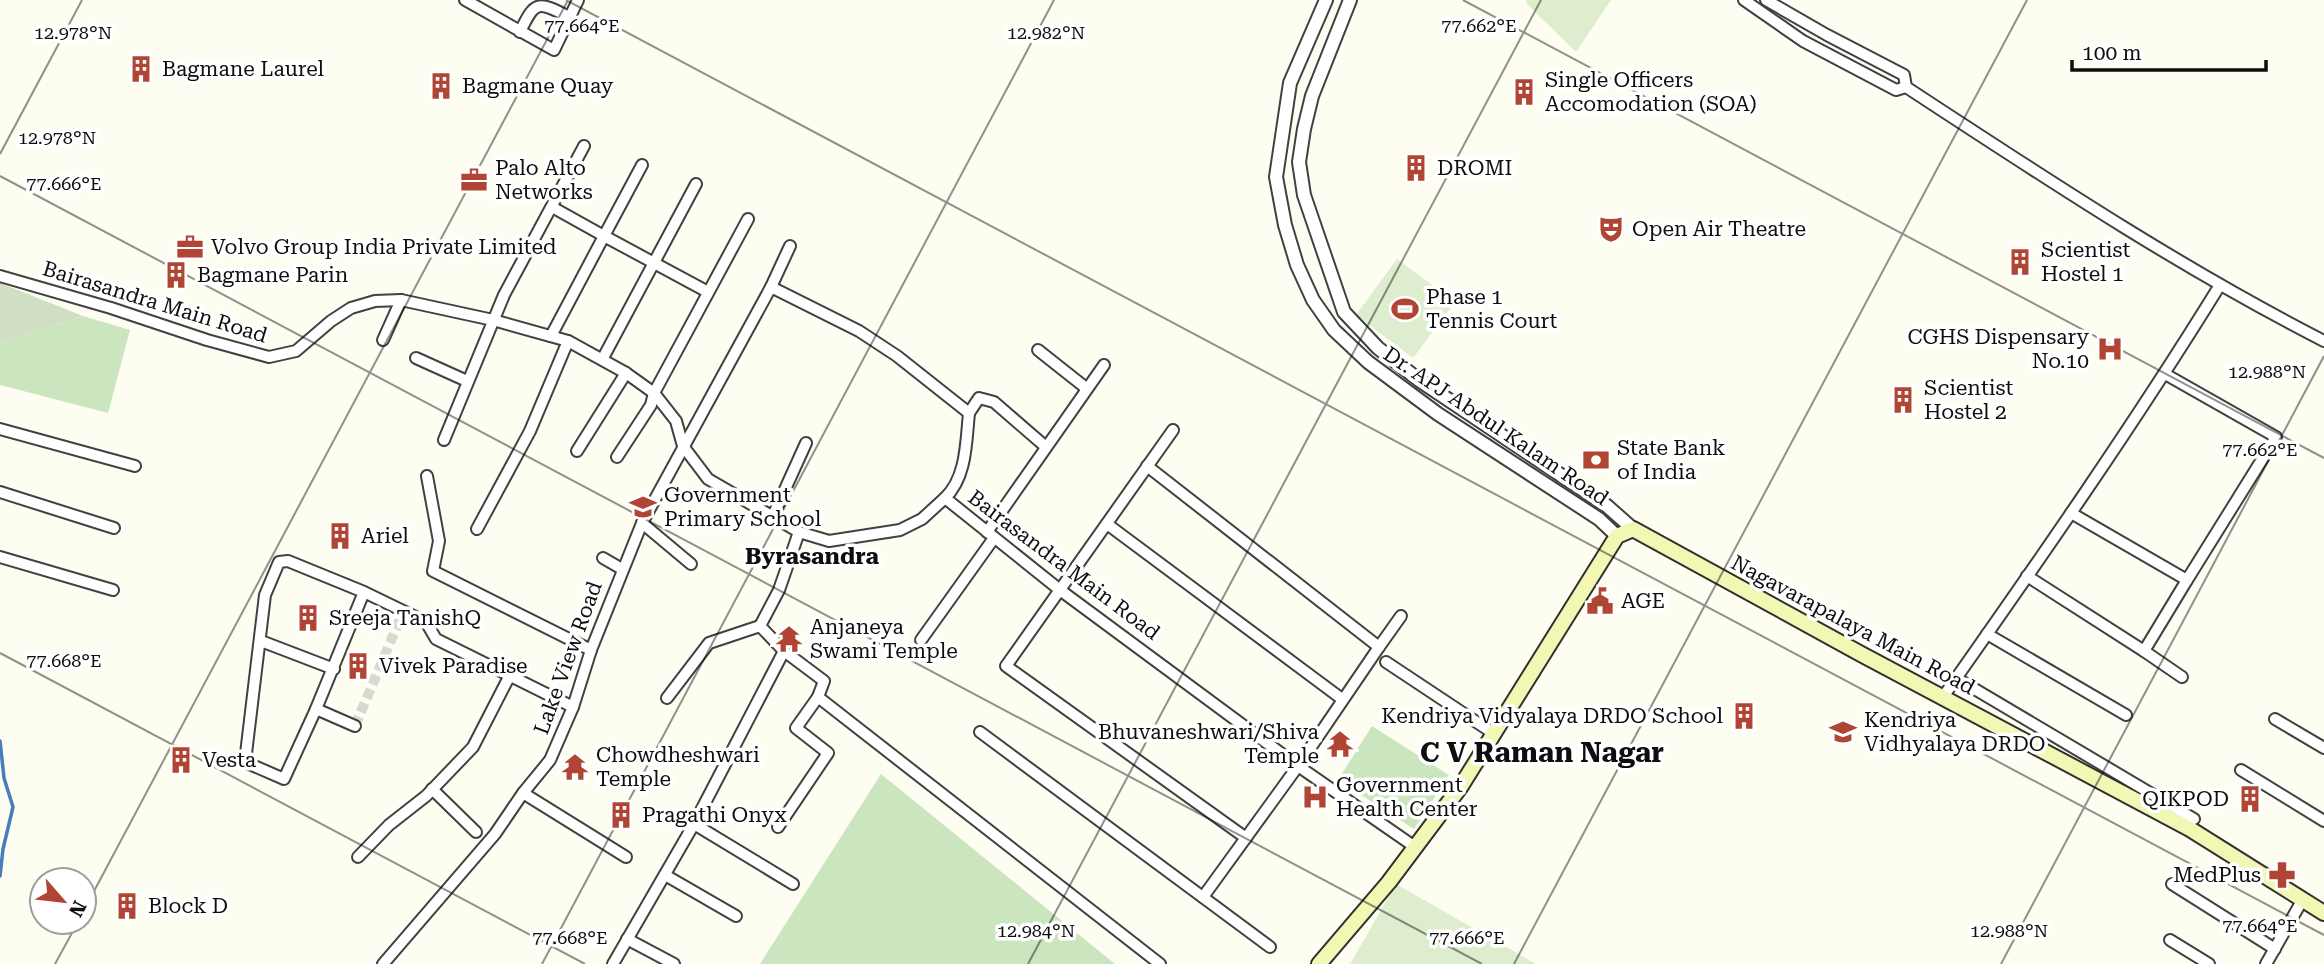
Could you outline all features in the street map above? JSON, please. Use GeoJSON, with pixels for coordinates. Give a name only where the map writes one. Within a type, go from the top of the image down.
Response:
{"type":"FeatureCollection","features":[{"type":"Feature","properties":{"kind":"main road"},"geometry":{"type":"LineString","coordinates":[[1319,964],[1389,882],[1461,786],[1617,536],[1633,529]]}},
{"type":"Feature","properties":{"kind":"main road","name":"Nagavarapalaya Main Road"},"geometry":{"type":"LineString","coordinates":[[1633,529],[2197,833],[2324,913]]}},
{"type":"Feature","properties":{"kind":"street"},"geometry":{"type":"LineString","coordinates":[[465,0],[554,50],[578,0]]}},
{"type":"Feature","properties":{"kind":"street","name":"Dr. APJ Abdul Kalam Road"},"geometry":{"type":"LineString","coordinates":[[1326,0],[1290,83],[1276,177],[1285,225],[1297,265],[1313,300],[1334,330],[1368,362],[1438,414],[1599,519],[1617,536]]}},
{"type":"Feature","properties":{"kind":"street"},"geometry":{"type":"LineString","coordinates":[[1350,0],[1312,96],[1299,162],[1304,195],[1344,312],[1377,348],[1447,399],[1619,514],[1633,529]]}},
{"type":"Feature","properties":{"kind":"street"},"geometry":{"type":"LineString","coordinates":[[1744,0],[1803,41],[1896,90],[1906,87]]}},
{"type":"Feature","properties":{"kind":"street"},"geometry":{"type":"LineString","coordinates":[[1766,0],[1904,75],[1906,87],[2220,285],[2324,341]]}},
{"type":"Feature","properties":{"kind":"street"},"geometry":{"type":"LineString","coordinates":[[520,32],[528,12],[543,1],[569,17]]}},
{"type":"Feature","properties":{"kind":"street"},"geometry":{"type":"LineString","coordinates":[[1847,64],[1854,50]]}},
{"type":"Feature","properties":{"kind":"street"},"geometry":{"type":"LineString","coordinates":[[444,440],[492,320],[584,146]]}},
{"type":"Feature","properties":{"kind":"street"},"geometry":{"type":"LineString","coordinates":[[551,336],[642,165]]}},
{"type":"Feature","properties":{"kind":"street"},"geometry":{"type":"LineString","coordinates":[[603,359],[696,184]]}},
{"type":"Feature","properties":{"kind":"street"},"geometry":{"type":"LineString","coordinates":[[552,208],[708,292]]}},
{"type":"Feature","properties":{"kind":"street"},"geometry":{"type":"LineString","coordinates":[[617,457],[651,405],[653,393],[748,219]]}},
{"type":"Feature","properties":{"kind":"street","name":"Lake View Road"},"geometry":{"type":"LineString","coordinates":[[383,964],[495,834],[550,760],[573,707],[591,650],[642,523],[771,287],[790,246]]}},
{"type":"Feature","properties":{"kind":"street","name":"Bairasandra Main Road"},"geometry":{"type":"LineString","coordinates":[[0,275],[270,357],[296,351],[351,307],[375,301],[401,300],[492,320],[568,341],[626,373],[653,393],[676,421],[683,446],[708,479],[799,533],[829,541],[900,530],[922,519],[945,498],[1060,590],[1297,766],[1415,847]]}},
{"type":"Feature","properties":{"kind":"street"},"geometry":{"type":"LineString","coordinates":[[1942,697],[2165,374],[2220,285]]}},
{"type":"Feature","properties":{"kind":"street"},"geometry":{"type":"LineString","coordinates":[[771,287],[859,331],[897,356],[969,413]]}},
{"type":"Feature","properties":{"kind":"street"},"geometry":{"type":"LineString","coordinates":[[383,340],[401,300]]}},
{"type":"Feature","properties":{"kind":"street"},"geometry":{"type":"LineString","coordinates":[[477,529],[530,431],[568,341]]}},
{"type":"Feature","properties":{"kind":"street"},"geometry":{"type":"LineString","coordinates":[[1038,350],[1086,388]]}},
{"type":"Feature","properties":{"kind":"street"},"geometry":{"type":"LineString","coordinates":[[416,358],[467,381]]}},
{"type":"Feature","properties":{"kind":"street"},"geometry":{"type":"LineString","coordinates":[[921,640],[991,535],[1045,446],[1104,365]]}},
{"type":"Feature","properties":{"kind":"street"},"geometry":{"type":"LineString","coordinates":[[577,451],[626,373]]}},
{"type":"Feature","properties":{"kind":"street"},"geometry":{"type":"LineString","coordinates":[[2144,651],[2276,437],[2165,374]]}},
{"type":"Feature","properties":{"kind":"street"},"geometry":{"type":"LineString","coordinates":[[945,498],[953,490],[963,466],[969,413],[979,398],[994,402],[1045,446]]}},
{"type":"Feature","properties":{"kind":"street"},"geometry":{"type":"LineString","coordinates":[[1438,414],[1447,399]]}},
{"type":"Feature","properties":{"kind":"street"},"geometry":{"type":"LineString","coordinates":[[0,429],[135,466]]}},
{"type":"Feature","properties":{"kind":"street"},"geometry":{"type":"LineString","coordinates":[[1173,430],[1006,666],[1246,838]]}},
{"type":"Feature","properties":{"kind":"street"},"geometry":{"type":"LineString","coordinates":[[772,518],[806,443]]}},
{"type":"Feature","properties":{"kind":"street"},"geometry":{"type":"LineString","coordinates":[[1147,466],[1379,647]]}},
{"type":"Feature","properties":{"kind":"street"},"geometry":{"type":"LineString","coordinates":[[427,476],[439,541],[433,571],[591,650]]}},
{"type":"Feature","properties":{"kind":"street"},"geometry":{"type":"LineString","coordinates":[[0,492],[114,528]]}},
{"type":"Feature","properties":{"kind":"street"},"geometry":{"type":"LineString","coordinates":[[2071,513],[2188,580]]}},
{"type":"Feature","properties":{"kind":"street"},"geometry":{"type":"LineString","coordinates":[[642,523],[691,564]]}},
{"type":"Feature","properties":{"kind":"street"},"geometry":{"type":"LineString","coordinates":[[1107,524],[1342,699]]}},
{"type":"Feature","properties":{"kind":"street"},"geometry":{"type":"LineString","coordinates":[[667,698],[709,643],[760,626],[779,590],[799,533]]}},
{"type":"Feature","properties":{"kind":"street"},"geometry":{"type":"LineString","coordinates":[[0,557],[113,590]]}},
{"type":"Feature","properties":{"kind":"street"},"geometry":{"type":"LineString","coordinates":[[603,558],[622,569]]}},
{"type":"Feature","properties":{"kind":"street"},"geometry":{"type":"LineString","coordinates":[[378,599],[334,669],[284,779],[245,762],[265,595],[269,580],[279,562],[288,561],[378,599],[426,622],[436,639],[573,707]]}},
{"type":"Feature","properties":{"kind":"street"},"geometry":{"type":"LineString","coordinates":[[2027,576],[2182,677]]}},
{"type":"Feature","properties":{"kind":"street"},"geometry":{"type":"LineString","coordinates":[[378,599],[380,615]]}},
{"type":"Feature","properties":{"kind":"street"},"geometry":{"type":"LineString","coordinates":[[1203,897],[1401,616]]}},
{"type":"Feature","properties":{"kind":"street"},"geometry":{"type":"LineString","coordinates":[[760,626],[784,651],[824,681],[818,696],[796,728],[828,753],[778,827]]}},
{"type":"Feature","properties":{"kind":"street"},"geometry":{"type":"LineString","coordinates":[[1987,634],[2126,715]]}},
{"type":"Feature","properties":{"kind":"street"},"geometry":{"type":"LineString","coordinates":[[261,640],[334,669]]}},
{"type":"Feature","properties":{"kind":"street"},"geometry":{"type":"LineString","coordinates":[[612,964],[694,824],[784,651]]}},
{"type":"Feature","properties":{"kind":"street"},"geometry":{"type":"LineString","coordinates":[[1387,662],[1493,733]]}},
{"type":"Feature","properties":{"kind":"street"},"geometry":{"type":"LineString","coordinates":[[358,857],[473,747],[509,677]]}},
{"type":"Feature","properties":{"kind":"street"},"geometry":{"type":"LineString","coordinates":[[1956,678],[2194,819]]}},
{"type":"Feature","properties":{"kind":"street"},"geometry":{"type":"LineString","coordinates":[[818,696],[1160,964]]}},
{"type":"Feature","properties":{"kind":"street"},"geometry":{"type":"LineString","coordinates":[[316,709],[355,726]]}},
{"type":"Feature","properties":{"kind":"street"},"geometry":{"type":"LineString","coordinates":[[2275,719],[2324,748]]}},
{"type":"Feature","properties":{"kind":"street"},"geometry":{"type":"LineString","coordinates":[[980,732],[1270,947]]}},
{"type":"Feature","properties":{"kind":"street"},"geometry":{"type":"LineString","coordinates":[[2241,769],[2324,821]]}},
{"type":"Feature","properties":{"kind":"street"},"geometry":{"type":"LineString","coordinates":[[432,789],[475,832]]}},
{"type":"Feature","properties":{"kind":"street"},"geometry":{"type":"LineString","coordinates":[[523,793],[626,857]]}},
{"type":"Feature","properties":{"kind":"street"},"geometry":{"type":"LineString","coordinates":[[694,824],[793,884]]}},
{"type":"Feature","properties":{"kind":"street"},"geometry":{"type":"LineString","coordinates":[[665,876],[736,916]]}},
{"type":"Feature","properties":{"kind":"street"},"geometry":{"type":"LineString","coordinates":[[2172,884],[2274,950]]}},
{"type":"Feature","properties":{"kind":"street"},"geometry":{"type":"LineString","coordinates":[[2266,964],[2303,900]]}},
{"type":"Feature","properties":{"kind":"street"},"geometry":{"type":"LineString","coordinates":[[627,939],[674,964]]}},
{"type":"Feature","properties":{"kind":"street"},"geometry":{"type":"LineString","coordinates":[[2170,940],[2209,964]]}},
{"type":"Feature","properties":{"kind":"green space"},"geometry":{"type":"Polygon","coordinates":[[[1526,0],[1611,0],[1576,52],[1526,0]]]}},
{"type":"Feature","properties":{"kind":"green space","name":"Phase 1 Tennis Court"},"geometry":{"type":"Polygon","coordinates":[[[1397,259],[1455,302],[1413,358],[1356,315],[1397,259]]]}},
{"type":"Feature","properties":{"kind":"green space"},"geometry":{"type":"Polygon","coordinates":[[[0,283],[83,316],[0,343],[0,283]]]}},
{"type":"Feature","properties":{"kind":"green space"},"geometry":{"type":"Polygon","coordinates":[[[83,316],[130,330],[108,413],[0,385],[0,343],[83,316]]]}},
{"type":"Feature","properties":{"kind":"green space"},"geometry":{"type":"Polygon","coordinates":[[[1372,726],[1449,775],[1414,829],[1338,780],[1372,726]]]}},
{"type":"Feature","properties":{"kind":"green space"},"geometry":{"type":"Polygon","coordinates":[[[881,774],[1115,964],[760,964],[881,774]]]}},
{"type":"Feature","properties":{"kind":"green space"},"geometry":{"type":"Polygon","coordinates":[[[1396,884],[1536,964],[1350,964],[1396,884]]]}},
{"type":"Feature","properties":{"kind":"waterway"},"geometry":{"type":"LineString","coordinates":[[0,741],[4,778],[13,807],[0,876]]}},
{"type":"Feature","properties":{"kind":"tunnel"},"geometry":{"type":"LineString","coordinates":[[355,726],[403,612]]}},
{"type":"Feature","properties":{"kind":"place","name":"Bagmane Laurel"},"geometry":{"type":"Point","coordinates":[141,69]}},
{"type":"Feature","properties":{"kind":"place","name":"Bagmane Quay"},"geometry":{"type":"Point","coordinates":[441,86]}},
{"type":"Feature","properties":{"kind":"place","name":"Single Officers Accomodation (SOA)"},"geometry":{"type":"Point","coordinates":[1524,92]}},
{"type":"Feature","properties":{"kind":"place","name":"DROMI"},"geometry":{"type":"Point","coordinates":[1416,168]}},
{"type":"Feature","properties":{"kind":"place","name":"Palo Alto Networks"},"geometry":{"type":"Point","coordinates":[474,180]}},
{"type":"Feature","properties":{"kind":"place","name":"Open Air Theatre"},"geometry":{"type":"Point","coordinates":[1611,229]}},
{"type":"Feature","properties":{"kind":"place","name":"Volvo Group India Private Limited"},"geometry":{"type":"Point","coordinates":[190,247]}},
{"type":"Feature","properties":{"kind":"place","name":"Scientist Hostel 1"},"geometry":{"type":"Point","coordinates":[2020,262]}},
{"type":"Feature","properties":{"kind":"place","name":"Bagmane Parin"},"geometry":{"type":"Point","coordinates":[176,275]}},
{"type":"Feature","properties":{"kind":"place","name":"Phase 1 Tennis Court"},"geometry":{"type":"Point","coordinates":[1405,309]}},
{"type":"Feature","properties":{"kind":"place","name":"CGHS Dispensary No.10"},"geometry":{"type":"Point","coordinates":[2110,349]}},
{"type":"Feature","properties":{"kind":"place","name":"Scientist Hostel 2"},"geometry":{"type":"Point","coordinates":[1903,400]}},
{"type":"Feature","properties":{"kind":"place","name":"State Bank of India"},"geometry":{"type":"Point","coordinates":[1596,460]}},
{"type":"Feature","properties":{"kind":"place","name":"Government Primary School"},"geometry":{"type":"Point","coordinates":[643,507]}},
{"type":"Feature","properties":{"kind":"place","name":"Ariel"},"geometry":{"type":"Point","coordinates":[340,536]}},
{"type":"Feature","properties":{"kind":"place","name":"AGE"},"geometry":{"type":"Point","coordinates":[1600,601]}},
{"type":"Feature","properties":{"kind":"place","name":"Sreeja TanishQ"},"geometry":{"type":"Point","coordinates":[308,618]}},
{"type":"Feature","properties":{"kind":"place","name":"Anjaneya Swami Temple"},"geometry":{"type":"Point","coordinates":[789,639]}},
{"type":"Feature","properties":{"kind":"place","name":"Vivek Paradise"},"geometry":{"type":"Point","coordinates":[358,666]}},
{"type":"Feature","properties":{"kind":"place","name":"Kendriya Vidyalaya DRDO School"},"geometry":{"type":"Point","coordinates":[1744,716]}},
{"type":"Feature","properties":{"kind":"place","name":"Kendriya Vidhyalaya DRDO"},"geometry":{"type":"Point","coordinates":[1843,732]}},
{"type":"Feature","properties":{"kind":"place","name":"Bhuvaneshwari/Shiva Temple"},"geometry":{"type":"Point","coordinates":[1340,744]}},
{"type":"Feature","properties":{"kind":"place","name":"Vesta"},"geometry":{"type":"Point","coordinates":[181,760]}},
{"type":"Feature","properties":{"kind":"place","name":"Chowdheshwari Temple"},"geometry":{"type":"Point","coordinates":[575,767]}},
{"type":"Feature","properties":{"kind":"place","name":"Government Health Center"},"geometry":{"type":"Point","coordinates":[1315,797]}},
{"type":"Feature","properties":{"kind":"place","name":"QIKPOD"},"geometry":{"type":"Point","coordinates":[2250,799]}},
{"type":"Feature","properties":{"kind":"place","name":"Pragathi Onyx"},"geometry":{"type":"Point","coordinates":[621,815]}},
{"type":"Feature","properties":{"kind":"place","name":"MedPlus"},"geometry":{"type":"Point","coordinates":[2282,875]}},
{"type":"Feature","properties":{"kind":"place","name":"Block D"},"geometry":{"type":"Point","coordinates":[127,906]}},
{"type":"Feature","properties":{"kind":"district","name":"Byrasandra"},"geometry":{"type":"Point","coordinates":[812,556]}},
{"type":"Feature","properties":{"kind":"district","name":"C V Raman Nagar"},"geometry":{"type":"Point","coordinates":[1542,752]}}]}
